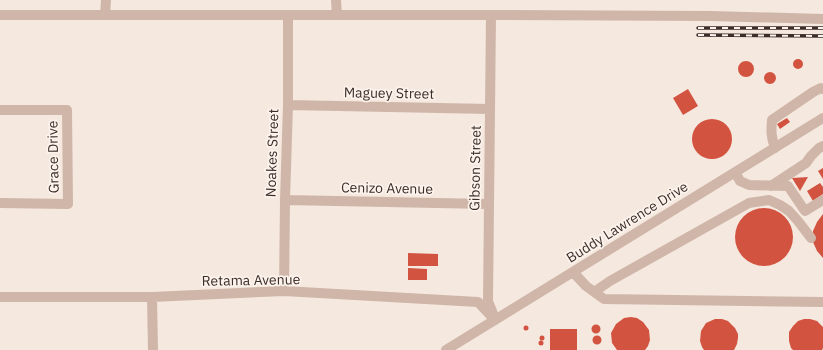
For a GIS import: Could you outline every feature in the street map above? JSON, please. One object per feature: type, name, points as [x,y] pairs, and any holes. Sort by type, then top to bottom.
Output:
[{"type":"street","points":[[105,15],[106,0]]},
{"type":"street","points":[[336,0],[336,15]]},
{"type":"street","points":[[0,15],[710,16],[823,19]]},
{"type":"street","name":"Noakes Street","points":[[284,291],[288,105],[288,15]]},
{"type":"street","name":"Gibson Street","points":[[491,15],[488,301],[496,320]]},
{"type":"street","points":[[775,148],[771,138],[772,120],[822,87]]},
{"type":"street","name":"Maguey Street","points":[[288,105],[490,109]]},
{"type":"street","name":"Grace Drive","points":[[0,110],[67,110],[68,204],[0,203]]},
{"type":"street","name":"Buddy Lawrence Drive","points":[[446,350],[823,118]]},
{"type":"street","points":[[771,186],[806,163],[811,156],[823,146]]},
{"type":"street","points":[[735,172],[740,181],[749,186],[788,186],[805,211],[823,200]]},
{"type":"street","name":"Cenizo Avenue","points":[[285,200],[488,204]]},
{"type":"street","points":[[594,292],[610,281],[749,203],[769,200],[780,205],[789,211],[811,238]]},
{"type":"street","points":[[573,272],[586,286],[604,298],[823,302]]},
{"type":"street","name":"Retama Avenue","points":[[0,297],[152,297],[284,291],[478,302],[496,320]]},
{"type":"street","points":[[152,297],[153,350]]},
{"type":"building","points":[[796,59],[800,59],[803,64],[800,69],[796,69],[793,66],[793,62]]},
{"type":"building","points":[[746,61],[752,63],[754,69],[752,75],[746,77],[740,75],[738,69],[740,63]]},
{"type":"building","points":[[768,72],[772,72],[776,78],[772,84],[768,84],[764,80],[764,76]]},
{"type":"building","points":[[688,89],[698,106],[683,115],[673,98]]},
{"type":"building","points":[[787,118],[790,122],[780,129],[777,124]]},
{"type":"building","points":[[716,119],[723,122],[729,128],[732,139],[731,147],[723,156],[716,159],[708,159],[701,156],[693,147],[692,135],[695,128],[704,120]]},
{"type":"building","points":[[823,168],[823,179],[818,171]]},
{"type":"building","points":[[808,177],[800,191],[792,178]]},
{"type":"building","points":[[820,183],[823,187],[823,194],[813,201],[807,191]]},
{"type":"building","points":[[758,208],[770,208],[785,216],[793,231],[793,243],[785,258],[770,266],[758,266],[743,258],[735,243],[735,231],[743,216]]},
{"type":"building","points":[[823,214],[823,258],[817,251],[813,242],[813,231]]},
{"type":"building","points":[[408,253],[438,254],[438,266],[408,266]]},
{"type":"building","points":[[408,268],[427,269],[427,280],[408,280]]},
{"type":"building","points":[[624,318],[637,318],[643,322],[649,330],[650,340],[648,346],[645,350],[617,350],[612,343],[611,333],[616,324]]},
{"type":"building","points":[[715,319],[728,321],[735,328],[738,338],[734,350],[704,350],[702,347],[700,341],[701,331],[706,323]]},
{"type":"building","points":[[804,319],[817,321],[823,327],[822,350],[793,350],[791,348],[789,332],[798,321]]},
{"type":"building","points":[[596,324],[601,329],[596,334],[591,329]]},
{"type":"building","points":[[524,326],[528,326],[528,330],[524,330]]},
{"type":"building","points":[[550,329],[577,329],[577,350],[550,350]]},
{"type":"building","points":[[597,335],[602,340],[597,345],[592,340]]},
{"type":"building","points":[[540,336],[544,336],[544,340],[540,340]]},
{"type":"building","points":[[539,341],[543,341],[543,345],[539,345]]},
{"type":"railway","points":[[698,28],[823,28]]},
{"type":"railway","points":[[698,35],[823,36]]}]
